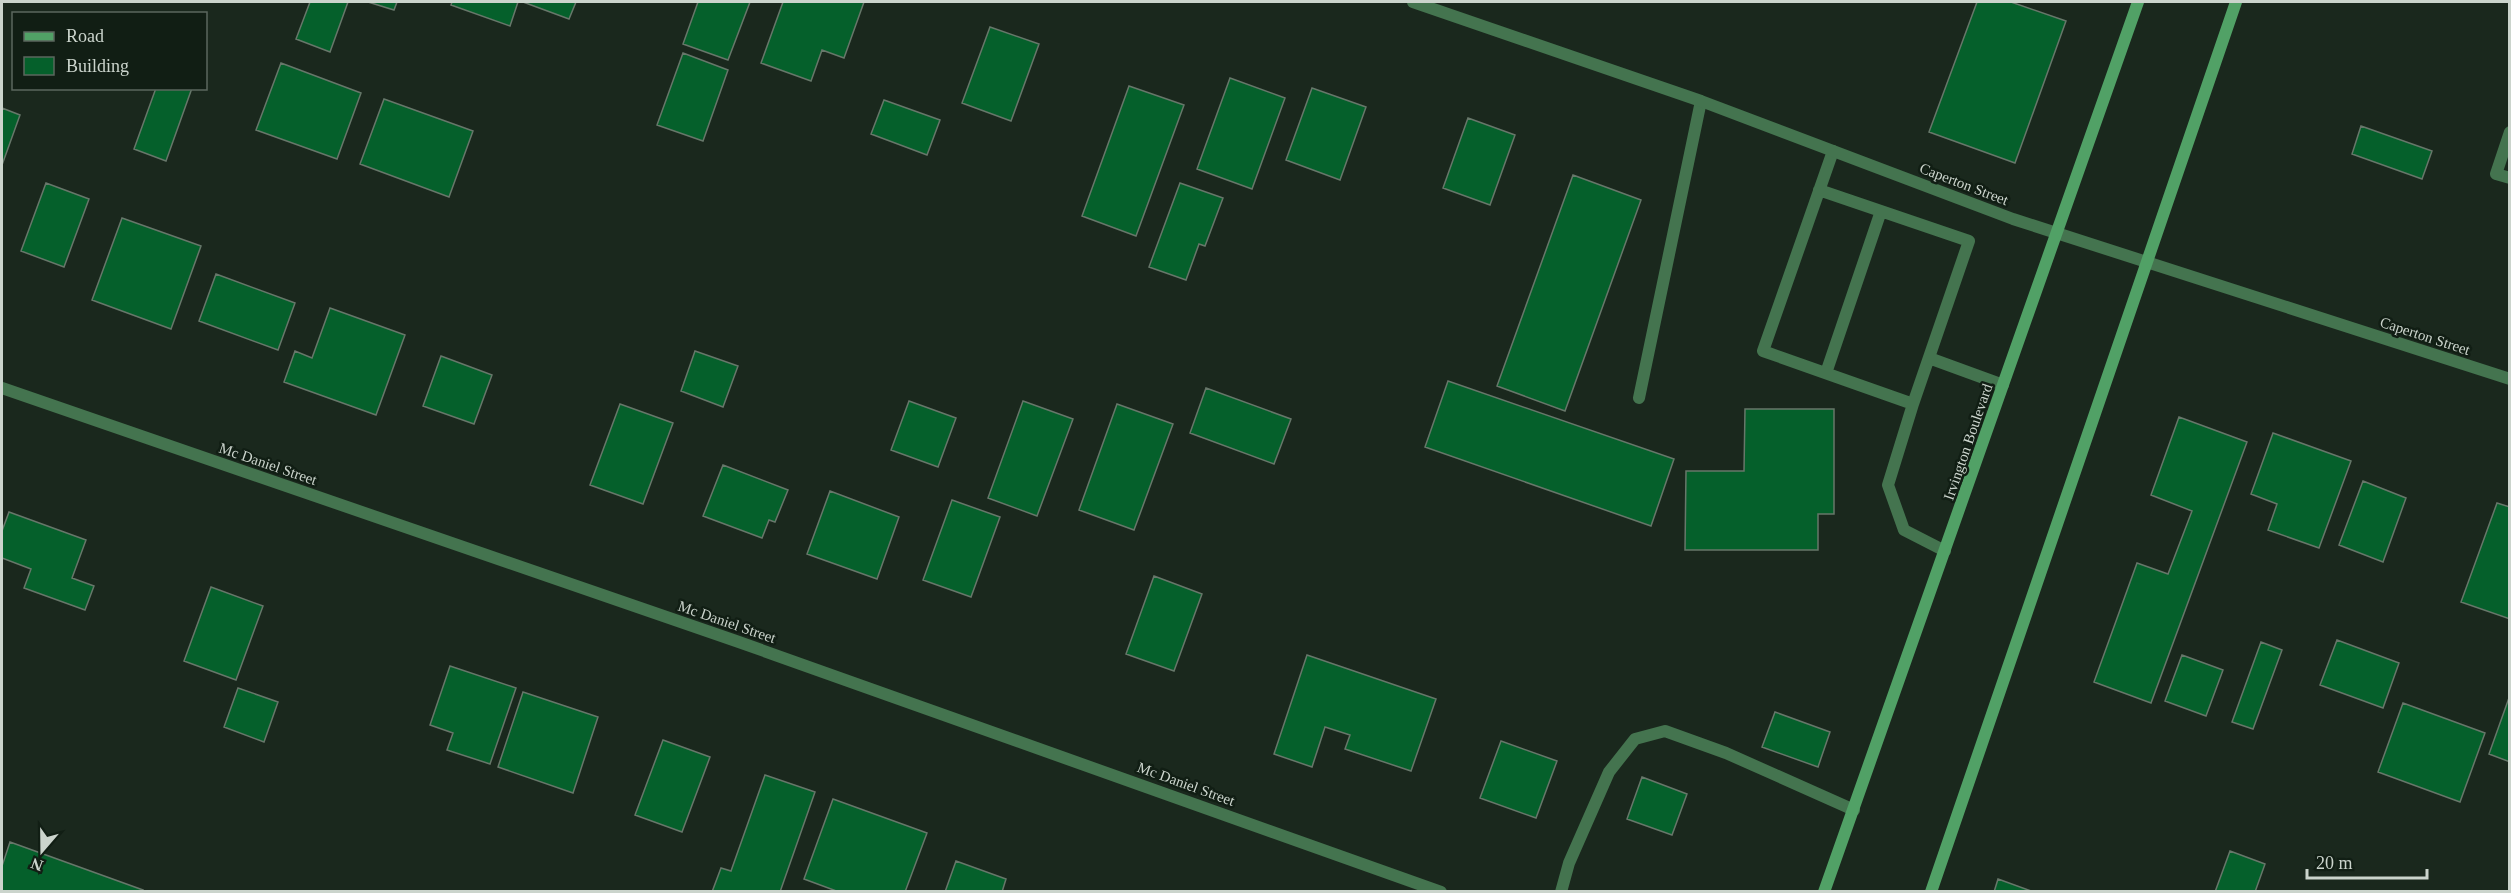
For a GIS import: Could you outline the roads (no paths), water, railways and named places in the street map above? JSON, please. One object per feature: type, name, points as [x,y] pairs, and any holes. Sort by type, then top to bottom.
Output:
[{"type":"main road","name":"Irvington Boulevard","points":[[1824,891],[2138,2]]},
{"type":"main road","points":[[1931,891],[2236,2]]},
{"type":"street","name":"Caperton Street","points":[[1413,2],[1701,101],[2013,219],[2510,379]]},
{"type":"street","points":[[1639,398],[1701,101]]},
{"type":"street","points":[[2510,132],[2496,174],[2510,178]]},
{"type":"street","points":[[1833,151],[1762,351],[1913,404]]},
{"type":"street","points":[[1819,190],[1969,241],[1888,485],[1904,530],[1945,551]]},
{"type":"street","points":[[1827,373],[1881,211]]},
{"type":"street","points":[[1929,358],[2003,386]]},
{"type":"street","name":"Mc Daniel Street","points":[[2,388],[736,640],[1441,891]]},
{"type":"street","points":[[1561,891],[1569,863],[1609,772],[1635,739],[1665,731],[1726,753],[1854,810]]}]
